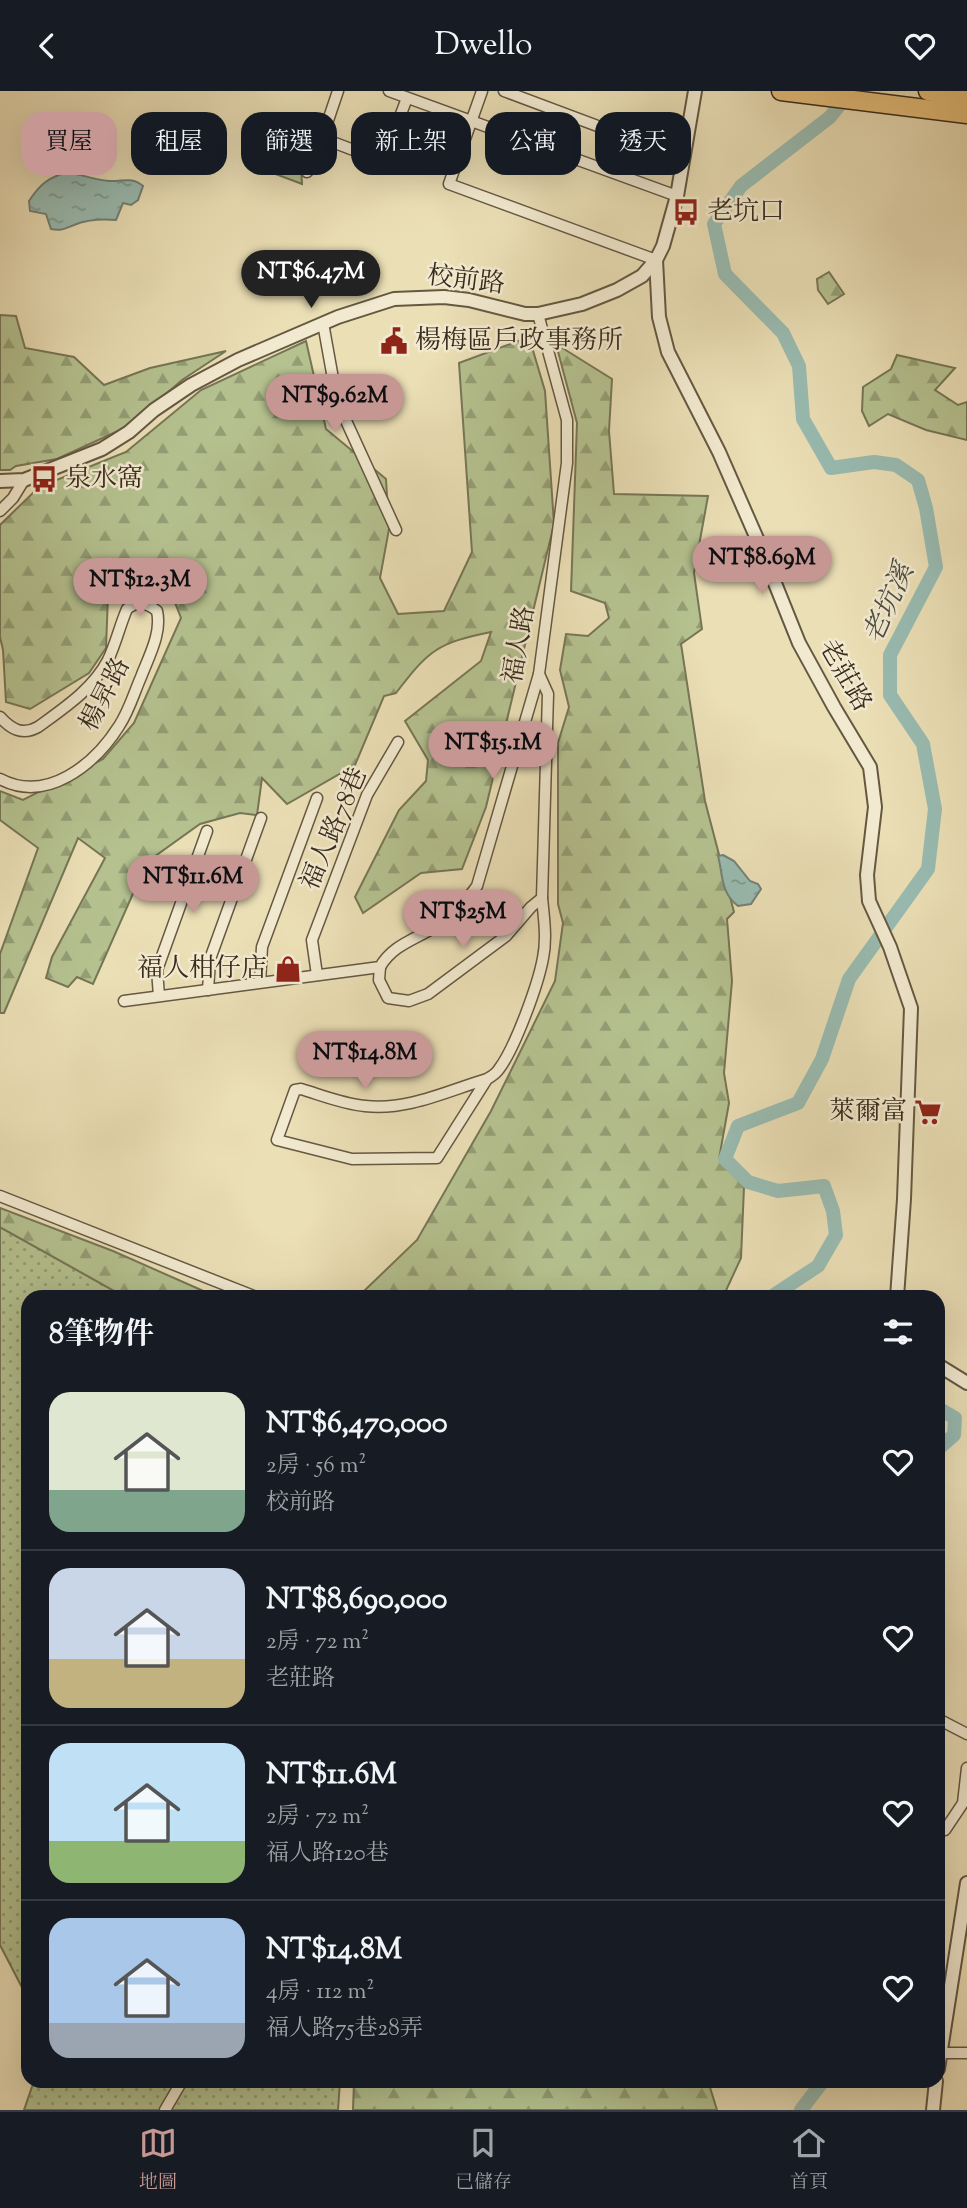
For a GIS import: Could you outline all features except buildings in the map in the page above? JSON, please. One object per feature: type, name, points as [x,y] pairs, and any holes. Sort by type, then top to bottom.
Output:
[{"type":"highway","points":[[781,91],[967,114]]},
{"type":"highway","points":[[928,91],[967,100]]},
{"type":"street","points":[[331,112],[338,91]]},
{"type":"street","points":[[388,91],[446,112]]},
{"type":"street","points":[[482,91],[471,121],[677,196]]},
{"type":"street","points":[[504,91],[595,125]]},
{"type":"street","name":"校前路","points":[[691,115],[695,91]]},
{"type":"street","points":[[337,144],[377,159],[384,159],[407,98]]},
{"type":"street","points":[[452,175],[449,182],[451,187],[656,260]]},
{"type":"street","name":"校前路","points":[[0,481],[24,480],[102,449],[130,432],[154,409],[238,360],[323,323],[394,299],[416,297],[469,300],[525,314],[538,314],[582,304],[617,290],[642,276],[656,260],[669,228],[681,175]]},
{"type":"street","name":"老莊路","points":[[656,260],[659,317],[668,352],[719,452],[799,643],[870,767],[874,784],[875,807],[867,874],[869,901],[911,1008],[904,1199],[898,1290]]},
{"type":"street","name":"福人路","points":[[380,967],[387,954],[461,908],[477,886],[539,674],[568,463],[567,420],[538,314]]},
{"type":"street","points":[[323,323],[337,401],[396,530]]},
{"type":"street","points":[[0,512],[24,480]]},
{"type":"street","name":"楊昇路","points":[[0,717],[15,731],[29,732],[38,727],[86,689],[99,674],[117,640],[127,609],[141,602],[157,611],[159,628],[146,663],[121,723],[99,754],[84,766],[50,785],[11,785],[0,779]]},
{"type":"street","points":[[487,1079],[438,1158],[352,1159],[277,1140],[295,1090],[301,1089],[364,1106],[393,1107],[487,1079],[497,1072],[518,1033],[543,958],[545,932],[542,898],[548,694],[539,674]]},
{"type":"street","name":"福人路78巷","points":[[317,975],[312,940],[367,795],[398,742]]},
{"type":"street","points":[[260,982],[262,947],[317,798]]},
{"type":"street","points":[[208,990],[210,959],[261,818]]},
{"type":"street","points":[[159,996],[157,970],[207,831]]},
{"type":"street","points":[[124,1001],[380,967],[379,980],[388,998],[410,1001],[428,994],[506,936],[542,898]]},
{"type":"street","points":[[0,1196],[238,1290]]},
{"type":"street","points":[[945,1369],[967,1383]]},
{"type":"street","points":[[945,1723],[967,1734]]},
{"type":"street","points":[[945,1830],[962,1803],[967,1768]]},
{"type":"street","points":[[945,2022],[967,1883]]},
{"type":"street","points":[[945,2053],[967,2053]]},
{"type":"street","points":[[165,2110],[178,2088]]},
{"type":"street","points":[[933,2110],[935,2088]]},
{"type":"green space","points":[[278,175],[301,175],[302,184]]},
{"type":"green space","points":[[829,272],[844,294],[828,304],[818,290],[817,279]]},
{"type":"green space","points":[[0,315],[16,316],[25,348],[74,357],[104,385],[150,368],[226,351],[182,380],[129,426],[57,459],[0,470]]},
{"type":"green space","points":[[529,337],[545,391],[554,524],[486,807],[462,869],[421,873],[363,913],[355,897],[399,810],[426,781],[428,760],[405,721],[481,661],[491,632],[446,645],[426,658],[396,693],[384,696],[355,765],[287,804],[262,778],[257,815],[240,813],[200,824],[147,862],[93,984],[77,977],[68,987],[46,978],[52,957],[105,858],[78,838],[4,1013],[0,1013],[0,954],[38,848],[0,820],[0,791],[23,800],[103,759],[134,723],[181,618],[172,595],[136,578],[108,596],[106,648],[89,673],[30,709],[6,702],[0,637],[0,525],[39,487],[126,452],[201,390],[306,341],[326,429],[386,479],[389,529],[380,578],[398,614],[444,611],[472,552],[459,363]]},
{"type":"green space","points":[[556,344],[612,379],[609,431],[614,494],[708,496],[694,573],[702,629],[681,644],[705,801],[734,912],[727,919],[732,981],[724,1073],[729,1103],[719,1159],[744,1187],[741,1258],[726,1290],[365,1290],[417,1240],[491,1111],[555,981],[563,923],[558,904],[558,743],[569,707],[560,670],[566,634],[588,636],[609,618],[605,603],[571,591],[577,423]]},
{"type":"green space","points":[[897,355],[955,368],[935,390],[958,405],[967,402],[967,440],[926,430],[888,414],[869,426],[862,411],[863,387],[891,369]]},
{"type":"green space","points":[[0,1208],[113,1251],[201,1290],[112,1290],[0,1227]]},
{"type":"green space","points":[[0,1227],[112,1290],[21,1290],[21,1986],[0,1945]]},
{"type":"green space","points":[[32,2088],[340,2088],[338,2110],[24,2110]]},
{"type":"green space","points":[[354,2088],[710,2088],[717,2110],[353,2110]]},
{"type":"water","points":[[82,175],[104,180],[131,180],[143,186],[138,200],[131,205],[123,203],[116,220],[89,221],[58,230],[51,229],[46,214],[30,211],[29,201],[37,190],[55,176]]},
{"type":"water","points":[[723,855],[734,861],[750,881],[758,884],[761,889],[751,904],[738,906],[728,895],[718,856]]},
{"type":"waterway","name":"老坑溪","points":[[782,1290],[818,1266],[836,1235],[833,1211],[824,1186],[778,1191],[748,1182],[725,1159],[738,1126],[798,1103],[822,1059],[849,979],[928,869],[935,809],[923,744],[890,695],[890,655],[936,567],[926,508],[918,480],[896,465],[874,462],[831,468],[803,419],[799,366],[783,333],[725,274],[714,224],[741,186],[830,117],[838,107]]},
{"type":"waterway","name":"老坑溪","points":[[945,1412],[955,1418],[954,1435],[945,1443]]},
{"type":"waterway","name":"老坑溪","points":[[801,2110],[818,2088]]},
{"type":"place","name":"老坑口","points":[[686,212]]},
{"type":"place","name":"楊梅區戶政事務所","points":[[394,341]]},
{"type":"place","name":"泉水窩","points":[[44,479]]},
{"type":"place","name":"福人柑仔店","points":[[288,969]]},
{"type":"place","name":"萊爾富","points":[[928,1112]]}]
